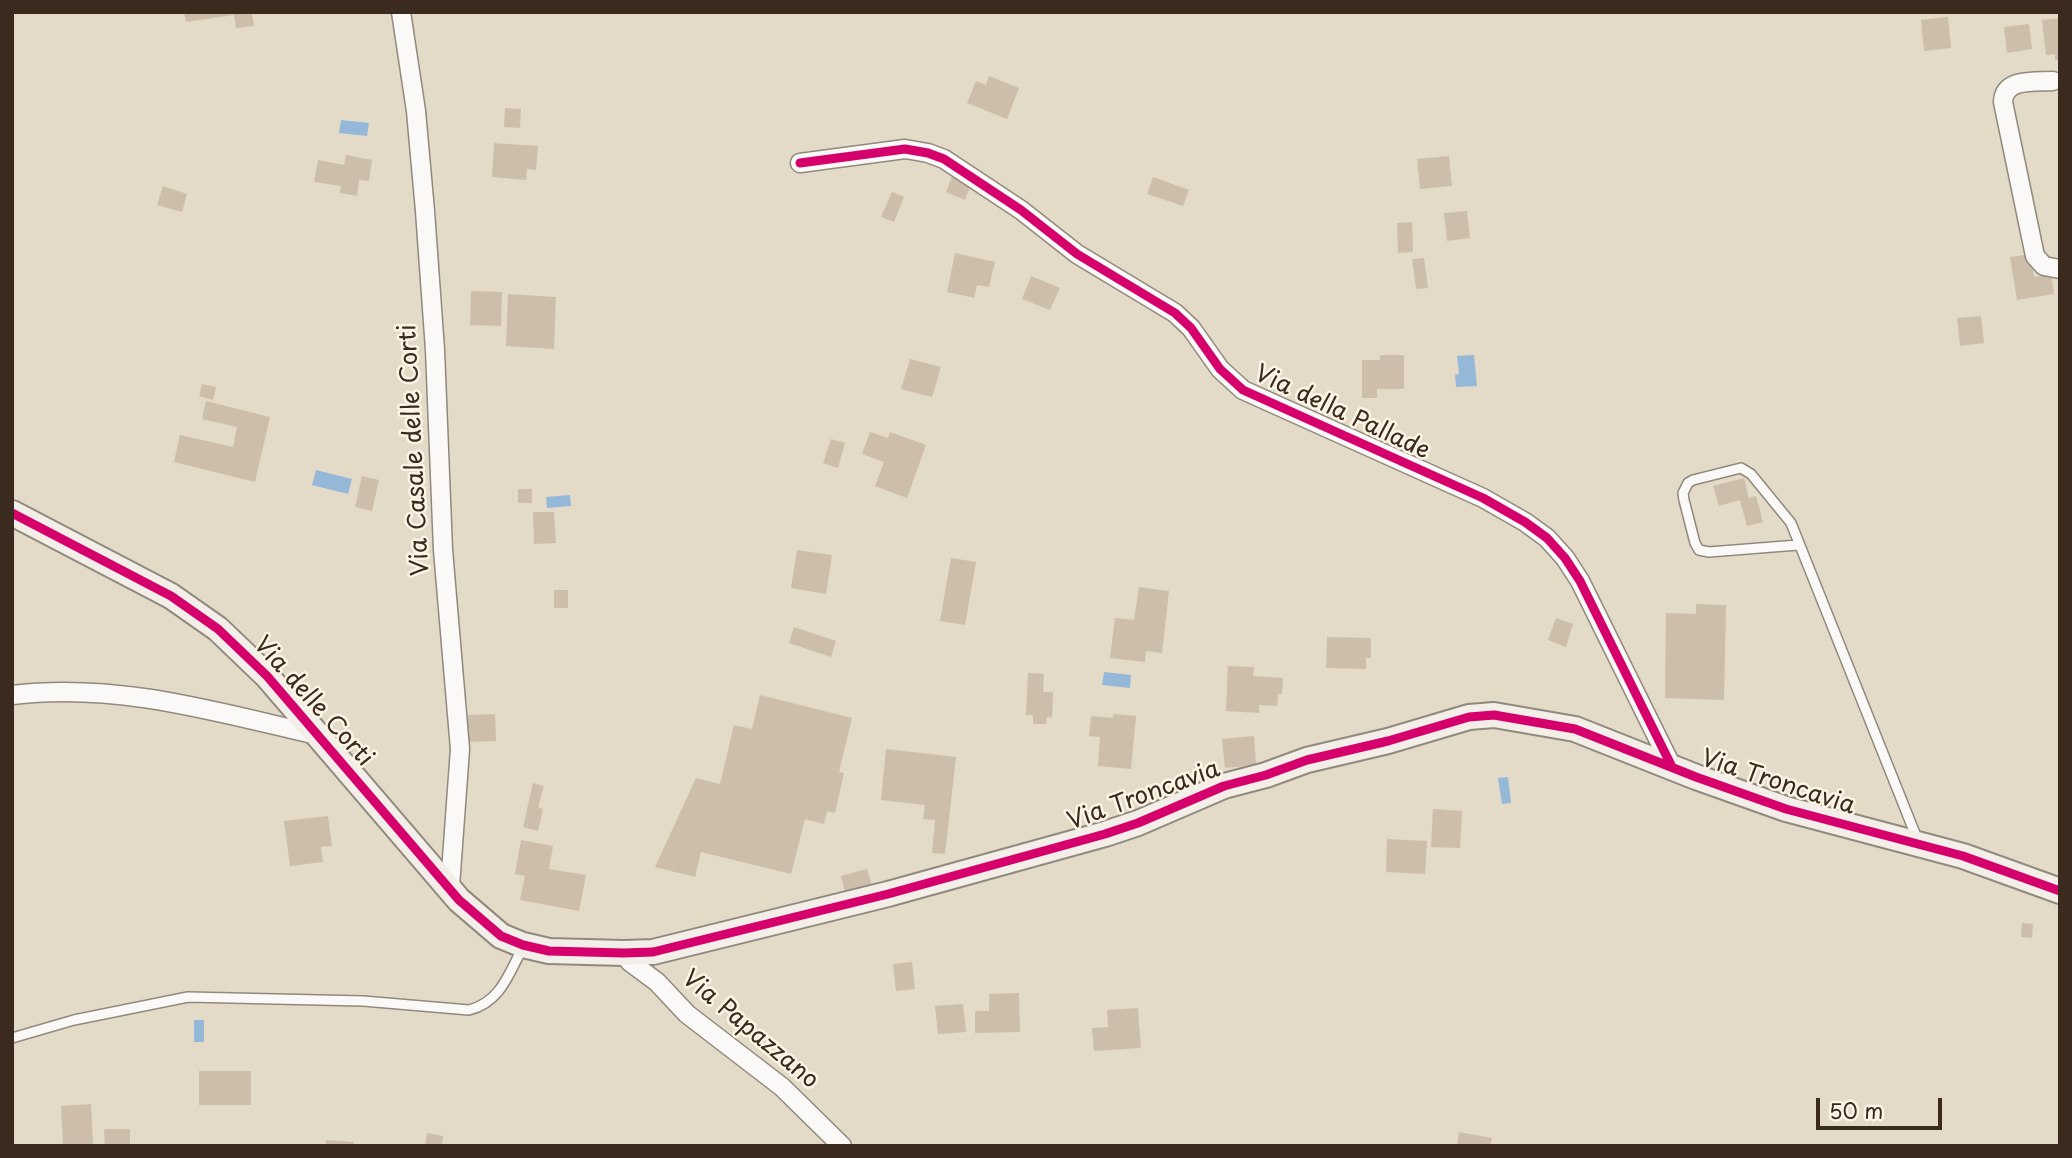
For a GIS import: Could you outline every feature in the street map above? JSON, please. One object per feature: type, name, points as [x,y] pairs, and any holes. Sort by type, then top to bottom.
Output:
[{"type":"street","name":"Via Casale delle Corti","points":[[401,12],[416,111],[427,232],[443,550],[460,749],[450,886]]},
{"type":"street","points":[[2053,81],[2010,86],[2004,92],[2003,102],[2035,256],[2043,266],[2060,269]]},
{"type":"street","name":"Via della Pallade","points":[[800,163],[905,149],[944,159],[1021,210],[1077,254],[1175,313],[1191,328],[1223,373],[1243,390],[1483,498],[1531,526],[1556,548],[1577,576],[1672,767]]},
{"type":"street","name":"Via delle Corti","points":[[12,513],[162,592],[203,617],[249,657],[450,886]]},
{"type":"street","points":[[12,695],[64,692],[128,695],[178,703],[317,735]]},
{"type":"street","name":"Via Troncavia","points":[[450,886],[459,900],[501,936],[523,945],[549,951],[624,954],[653,952],[831,909],[1105,834],[1138,823],[1224,786],[1307,760],[1388,741],[1469,717],[1494,715],[1518,717],[1575,729],[1786,809],[1993,866],[2060,891]]},
{"type":"street","name":"Via Papazzano","points":[[624,954],[657,982],[687,1014],[782,1087],[842,1146]]},
{"type":"lane","points":[[1798,545],[1699,550],[1684,500],[1685,488],[1693,480],[1745,470],[1785,514],[1814,578],[1919,844]]},
{"type":"lane","points":[[12,1038],[74,1020],[188,998],[363,1001],[469,1010],[485,1004],[500,992],[523,945]]},
{"type":"water","points":[[341,120],[369,123],[367,136],[339,133]]},
{"type":"water","points":[[1474,355],[1477,386],[1456,387],[1455,375],[1459,374],[1457,356]]},
{"type":"water","points":[[316,470],[352,479],[348,494],[312,485]]},
{"type":"water","points":[[570,495],[571,506],[547,508],[546,497]]},
{"type":"water","points":[[1104,672],[1131,675],[1130,688],[1102,685]]},
{"type":"water","points":[[1508,777],[1511,803],[1502,804],[1498,778]]},
{"type":"water","points":[[194,1020],[204,1020],[204,1042],[194,1042]]},
{"type":"building","points":[[184,12],[252,12],[254,26],[236,28],[234,15],[186,22]]},
{"type":"building","points":[[1948,17],[1951,48],[1924,51],[1921,20]]},
{"type":"building","points":[[2060,18],[2060,60],[2055,60],[2055,54],[2046,55],[2042,20]]},
{"type":"building","points":[[2029,24],[2032,49],[2007,53],[2004,27]]},
{"type":"building","points":[[989,76],[1019,88],[1007,119],[967,103],[976,81],[986,85]]},
{"type":"building","points":[[505,108],[521,109],[520,128],[504,127]]},
{"type":"building","points":[[494,143],[538,146],[536,170],[527,169],[526,180],[492,177]]},
{"type":"building","points":[[346,155],[372,160],[369,181],[359,180],[357,196],[340,193],[341,186],[314,182],[318,160],[344,165]]},
{"type":"building","points":[[1449,156],[1452,186],[1420,189],[1417,159]]},
{"type":"building","points":[[953,174],[972,182],[965,200],[946,192]]},
{"type":"building","points":[[1153,177],[1189,190],[1183,206],[1147,194]]},
{"type":"building","points":[[163,186],[187,194],[182,212],[157,205]]},
{"type":"building","points":[[892,192],[904,197],[894,222],[881,217]]},
{"type":"building","points":[[1467,211],[1470,238],[1447,241],[1444,213]]},
{"type":"building","points":[[1412,222],[1413,252],[1398,253],[1397,223]]},
{"type":"building","points":[[955,253],[995,262],[989,287],[977,285],[974,298],[947,292]]},
{"type":"building","points":[[2031,254],[2034,277],[2051,274],[2054,294],[2017,300],[2010,257]]},
{"type":"building","points":[[1424,258],[1428,288],[1416,289],[1412,259]]},
{"type":"building","points":[[1031,276],[1060,288],[1050,310],[1022,299]]},
{"type":"building","points":[[471,291],[502,292],[501,326],[470,325]]},
{"type":"building","points":[[508,294],[556,297],[554,349],[506,346]]},
{"type":"building","points":[[1981,316],[1984,343],[1960,346],[1957,318]]},
{"type":"building","points":[[1380,355],[1404,355],[1404,389],[1377,389],[1377,398],[1362,398],[1362,360],[1380,360]]},
{"type":"building","points":[[910,359],[941,367],[932,397],[901,389]]},
{"type":"building","points":[[202,384],[216,387],[213,400],[199,396]]},
{"type":"building","points":[[206,401],[270,417],[255,482],[174,462],[180,435],[233,447],[237,427],[202,419]]},
{"type":"building","points":[[870,432],[888,438],[890,432],[926,445],[907,498],[875,486],[884,462],[862,454]]},
{"type":"building","points":[[831,439],[845,443],[838,468],[823,463]]},
{"type":"building","points":[[362,476],[379,480],[372,511],[355,507]]},
{"type":"building","points":[[1744,478],[1749,498],[1756,496],[1763,522],[1747,526],[1740,500],[1719,506],[1713,486]]},
{"type":"building","points":[[518,489],[532,489],[532,503],[518,503]]},
{"type":"building","points":[[533,512],[554,512],[556,543],[534,544]]},
{"type":"building","points":[[797,550],[832,555],[826,594],[791,588]]},
{"type":"building","points":[[951,558],[976,562],[965,625],[940,621]]},
{"type":"building","points":[[1139,587],[1169,591],[1162,653],[1146,651],[1145,662],[1110,658],[1115,618],[1134,620]]},
{"type":"building","points":[[554,590],[568,590],[568,608],[554,608]]},
{"type":"building","points":[[1696,604],[1726,605],[1724,700],[1665,698],[1666,613],[1696,614]]},
{"type":"building","points":[[1556,618],[1573,624],[1566,647],[1548,640]]},
{"type":"building","points":[[794,627],[836,641],[831,657],[789,643]]},
{"type":"building","points":[[1327,637],[1371,638],[1371,658],[1366,658],[1366,669],[1326,668]]},
{"type":"building","points":[[1228,666],[1254,667],[1253,676],[1283,678],[1282,694],[1278,694],[1277,706],[1259,705],[1259,713],[1226,711]]},
{"type":"building","points":[[1028,673],[1044,674],[1043,692],[1053,692],[1052,718],[1047,717],[1046,724],[1033,724],[1033,715],[1026,715]]},
{"type":"building","points":[[760,695],[852,718],[839,772],[844,773],[835,813],[827,811],[824,824],[805,819],[791,874],[701,852],[695,877],[655,867],[696,778],[720,784],[734,725],[752,729]]},
{"type":"building","points":[[495,714],[496,741],[468,742],[468,715]]},
{"type":"building","points":[[1113,714],[1136,716],[1131,769],[1098,766],[1100,737],[1089,736],[1091,716],[1113,718]]},
{"type":"building","points":[[1254,736],[1256,765],[1225,768],[1222,739]]},
{"type":"building","points":[[886,749],[956,757],[945,854],[932,853],[935,820],[923,819],[925,805],[881,800]]},
{"type":"building","points":[[533,783],[544,786],[538,807],[543,809],[538,831],[523,827]]},
{"type":"building","points":[[1433,809],[1462,811],[1460,848],[1431,847]]},
{"type":"building","points":[[328,816],[332,846],[321,847],[323,862],[290,866],[284,821]]},
{"type":"building","points":[[1387,839],[1427,841],[1425,874],[1386,872]]},
{"type":"building","points":[[521,840],[553,846],[549,869],[586,875],[579,911],[520,900],[525,876],[515,874]]},
{"type":"building","points":[[867,869],[873,890],[846,897],[841,876]]},
{"type":"building","points":[[2022,923],[2033,924],[2032,938],[2021,937]]},
{"type":"building","points":[[912,962],[915,989],[896,991],[893,964]]},
{"type":"building","points":[[1019,993],[1020,1032],[975,1033],[975,1011],[989,1011],[989,994]]},
{"type":"building","points":[[963,1004],[966,1032],[938,1034],[935,1006]]},
{"type":"building","points":[[1138,1008],[1141,1048],[1094,1051],[1092,1028],[1108,1027],[1107,1010]]},
{"type":"building","points":[[199,1071],[251,1071],[251,1105],[199,1105]]},
{"type":"building","points":[[91,1104],[93,1144],[63,1146],[61,1106]]},
{"type":"building","points":[[104,1129],[130,1129],[130,1146],[105,1146]]},
{"type":"building","points":[[1459,1132],[1492,1138],[1490,1146],[1457,1146]]},
{"type":"building","points":[[427,1133],[443,1136],[442,1146],[425,1146]]},
{"type":"building","points":[[326,1140],[354,1142],[354,1146],[326,1146]]},
{"type":"cycle path","points":[[800,163],[905,149],[944,159],[1021,210],[1077,254],[1175,313],[1191,328],[1220,369],[1243,390],[1483,498],[1525,522],[1547,538],[1565,558],[1580,581],[1672,767]]},
{"type":"cycle path","points":[[12,513],[171,596],[218,629],[267,676],[459,900],[501,936],[549,951],[653,952],[888,894],[1105,834],[1138,823],[1224,786],[1307,760],[1388,741],[1469,717],[1494,715],[1575,729],[1786,809],[1963,856],[2060,891]]}]
